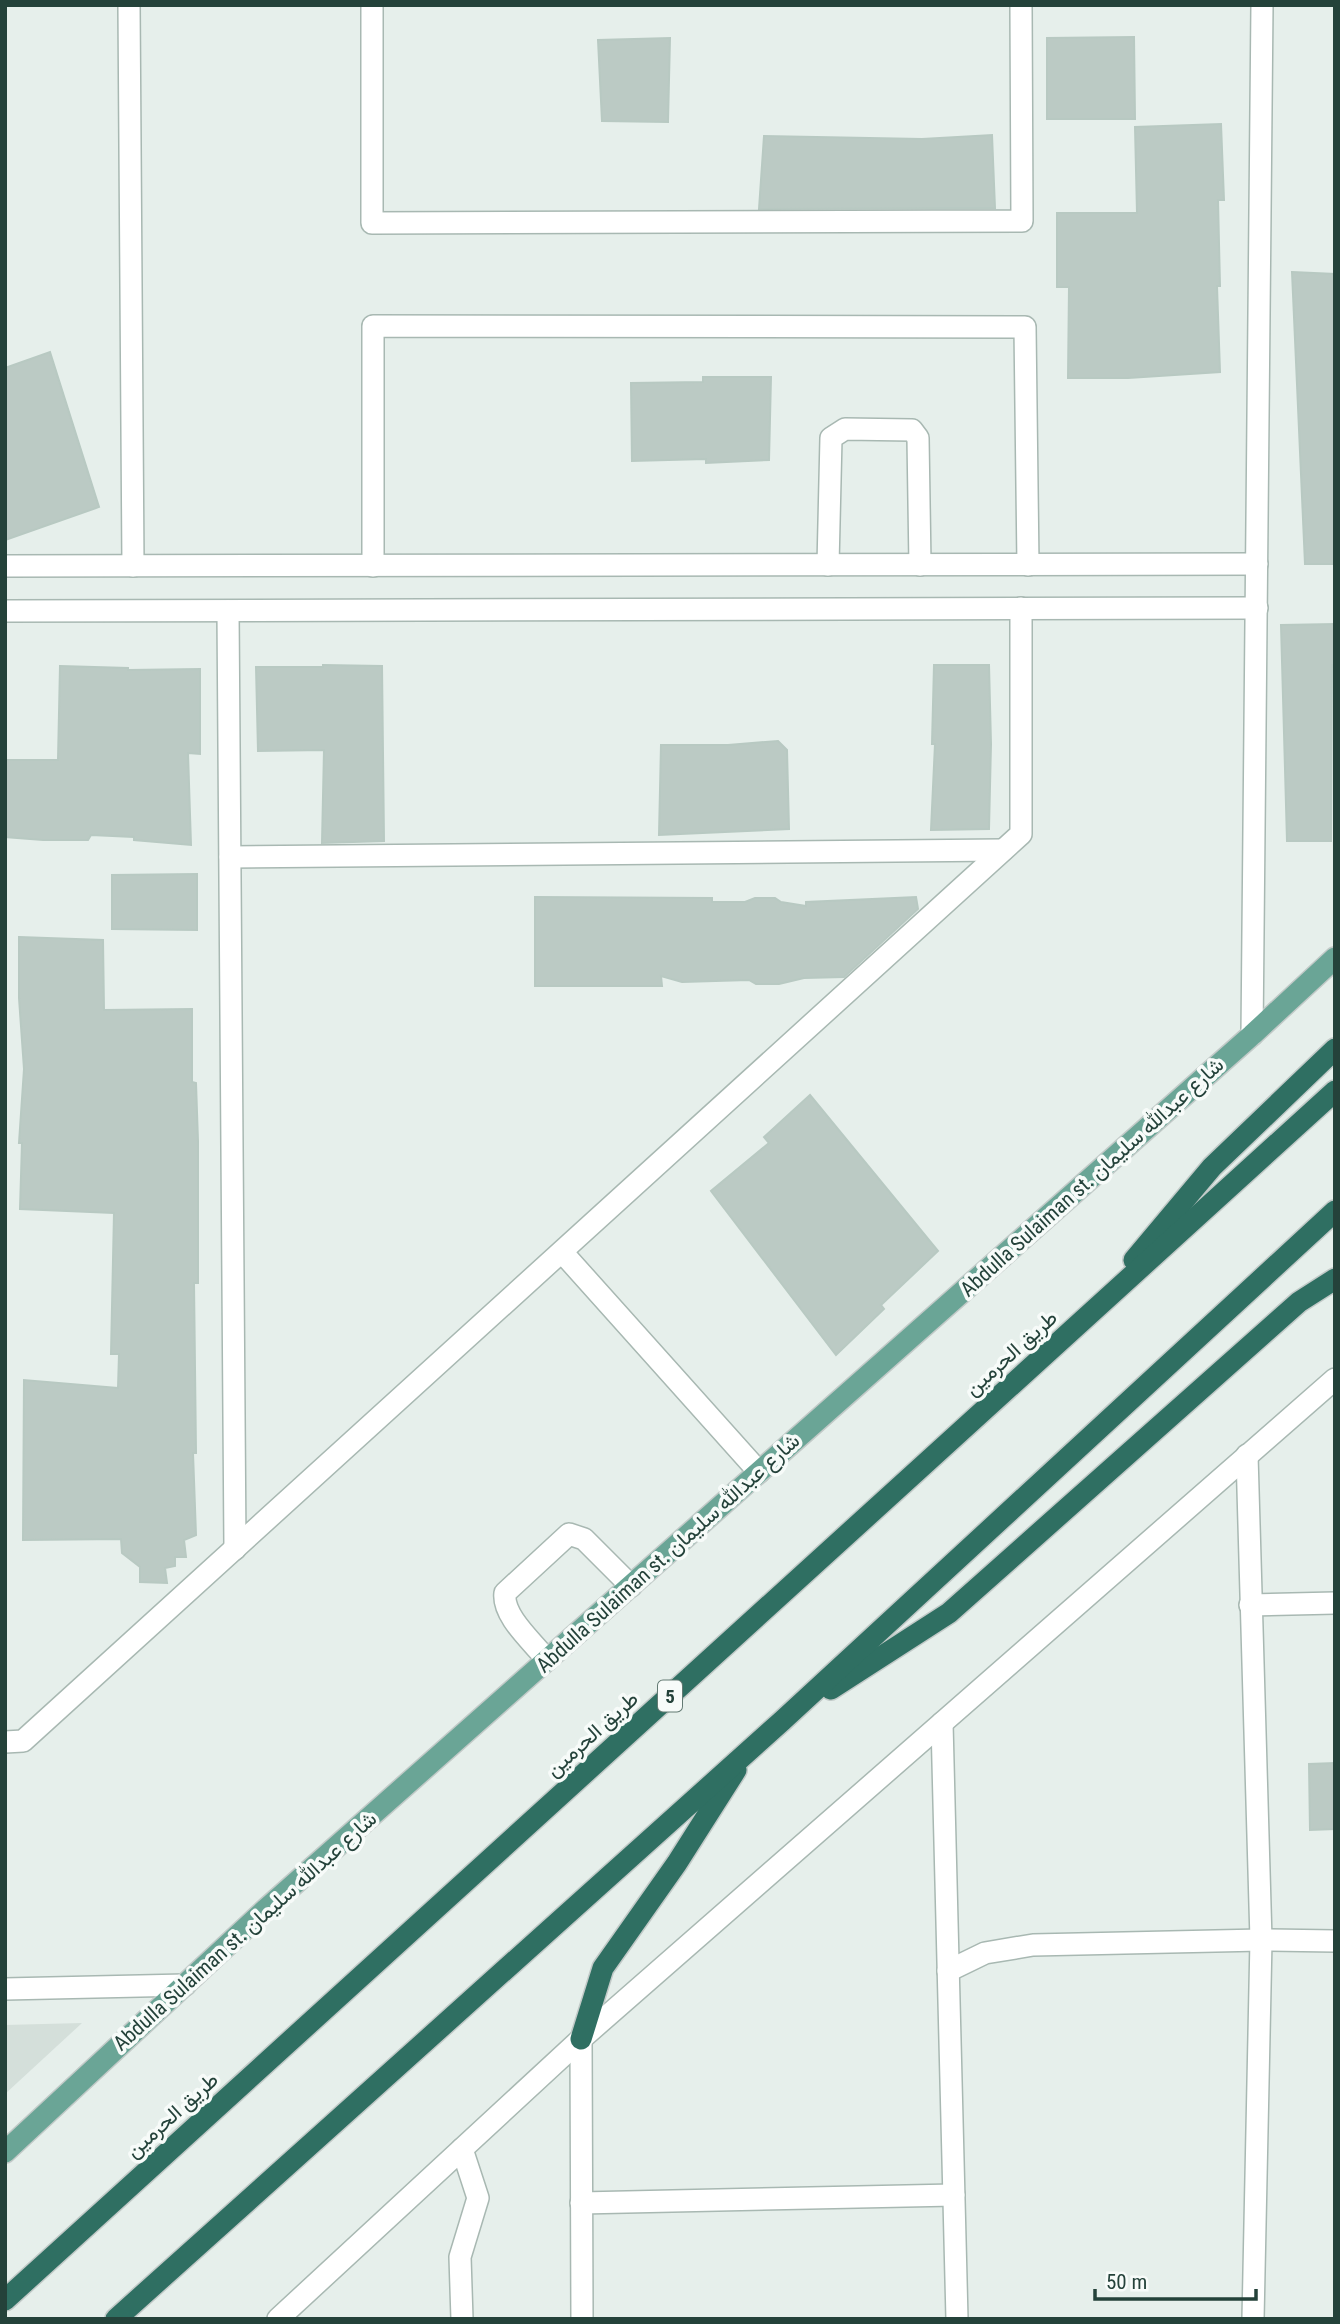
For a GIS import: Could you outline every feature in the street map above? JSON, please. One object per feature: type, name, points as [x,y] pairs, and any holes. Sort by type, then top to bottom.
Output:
[{"type":"highway","points":[[1080,1324],[1212,1167],[1335,1049]]},
{"type":"highway","name":"طريق الحرمين","points":[[5,2300],[1335,1091]]},
{"type":"highway","points":[[116,2319],[782,1721],[1335,1211]]},
{"type":"highway","points":[[782,1721],[949,1614],[1299,1302],[1335,1279]]},
{"type":"highway","points":[[581,2039],[603,1968],[677,1863],[750,1748]]},
{"type":"highway","points":[[5,2284],[43,2266]]},
{"type":"main road","name":"Abdulla Sulaiman st. شارع عبدالله سليمان","points":[[5,2152],[266,1909],[1252,1035],[1335,958]]},
{"type":"street","points":[[129,5],[133,566]]},
{"type":"street","points":[[372,5],[372,223],[1022,221],[1021,5]]},
{"type":"street","points":[[1252,1035],[1262,5]]},
{"type":"street","points":[[373,566],[373,326],[1025,327],[1028,565]]},
{"type":"street","points":[[828,565],[831,438],[845,429],[915,432],[918,438],[920,565]]},
{"type":"street","points":[[5,566],[1257,564]]},
{"type":"street","points":[[5,1742],[23,1741],[1021,834],[1021,608]]},
{"type":"street","points":[[5,611],[1257,608]]},
{"type":"street","points":[[228,611],[235,1549]]},
{"type":"street","points":[[230,858],[1003,850]]},
{"type":"street","points":[[562,1252],[759,1472]]},
{"type":"street","points":[[278,2319],[581,2039],[1335,1379]]},
{"type":"street","points":[[1247,1455],[1261,1940],[1253,2319]]},
{"type":"street","points":[[547,1660],[508,1612],[504,1602],[505,1593],[569,1534],[584,1539],[631,1586]]},
{"type":"street","points":[[1250,1605],[1335,1603]]},
{"type":"street","points":[[942,1723],[957,2319]]},
{"type":"street","points":[[948,1971],[985,1953],[1033,1945],[1335,1941]]},
{"type":"street","points":[[5,1989],[185,1985]]},
{"type":"street","points":[[581,2039],[582,2319]]},
{"type":"street","points":[[462,2149],[478,2197],[460,2257],[462,2319]]},
{"type":"street","points":[[581,2203],[954,2196]]},
{"type":"shaded area","points":[[82,2023],[5,2094],[5,2025]]},
{"type":"building","points":[[1134,37],[1135,119],[1047,119],[1047,38]]},
{"type":"building","points":[[670,38],[668,122],[602,121],[598,40]]},
{"type":"building","points":[[1221,124],[1224,200],[1218,200],[1220,286],[1217,286],[1220,372],[1128,378],[1068,378],[1069,287],[1057,287],[1057,213],[1137,213],[1135,127]]},
{"type":"building","points":[[992,135],[995,208],[759,209],[764,136],[922,139]]},
{"type":"building","points":[[1292,272],[1335,274],[1335,564],[1305,564]]},
{"type":"building","points":[[50,352],[99,507],[5,540],[5,368]]},
{"type":"building","points":[[703,377],[771,377],[769,460],[706,463],[706,459],[632,461],[631,383],[703,382]]},
{"type":"building","points":[[1335,624],[1335,665],[1332,665],[1331,841],[1287,841],[1281,625]]},
{"type":"building","points":[[934,665],[989,665],[989,829],[931,830],[935,744],[932,744]]},
{"type":"building","points":[[60,666],[128,670],[200,669],[200,754],[188,753],[191,845],[134,840],[134,837],[91,835],[88,840],[5,837],[5,760],[58,760]]},
{"type":"building","points":[[382,666],[384,841],[322,843],[324,750],[258,751],[256,667]]},
{"type":"building","points":[[778,741],[787,750],[789,829],[659,835],[661,745],[728,745]]},
{"type":"building","points":[[197,874],[197,930],[112,929],[112,875]]},
{"type":"building","points":[[535,897],[712,898],[712,902],[775,898],[781,902],[806,906],[806,902],[916,897],[918,909],[844,977],[804,978],[779,984],[756,984],[749,980],[682,982],[661,976],[662,986],[535,986]]},
{"type":"building","points":[[19,937],[103,940],[104,1010],[192,1009],[192,1082],[196,1083],[198,1141],[198,1283],[194,1283],[196,1453],[193,1453],[196,1535],[184,1540],[186,1557],[175,1557],[175,1566],[165,1568],[167,1583],[140,1582],[140,1567],[122,1553],[121,1539],[23,1540],[24,1380],[118,1388],[119,1354],[111,1354],[114,1213],[20,1209],[22,1143],[19,1143],[24,1069],[19,998]]},
{"type":"building","points":[[810,1095],[938,1251],[881,1305],[884,1309],[836,1355],[711,1191],[769,1143],[764,1137]]},
{"type":"building","points":[[1335,1763],[1335,1829],[1310,1830],[1309,1764]]}]
